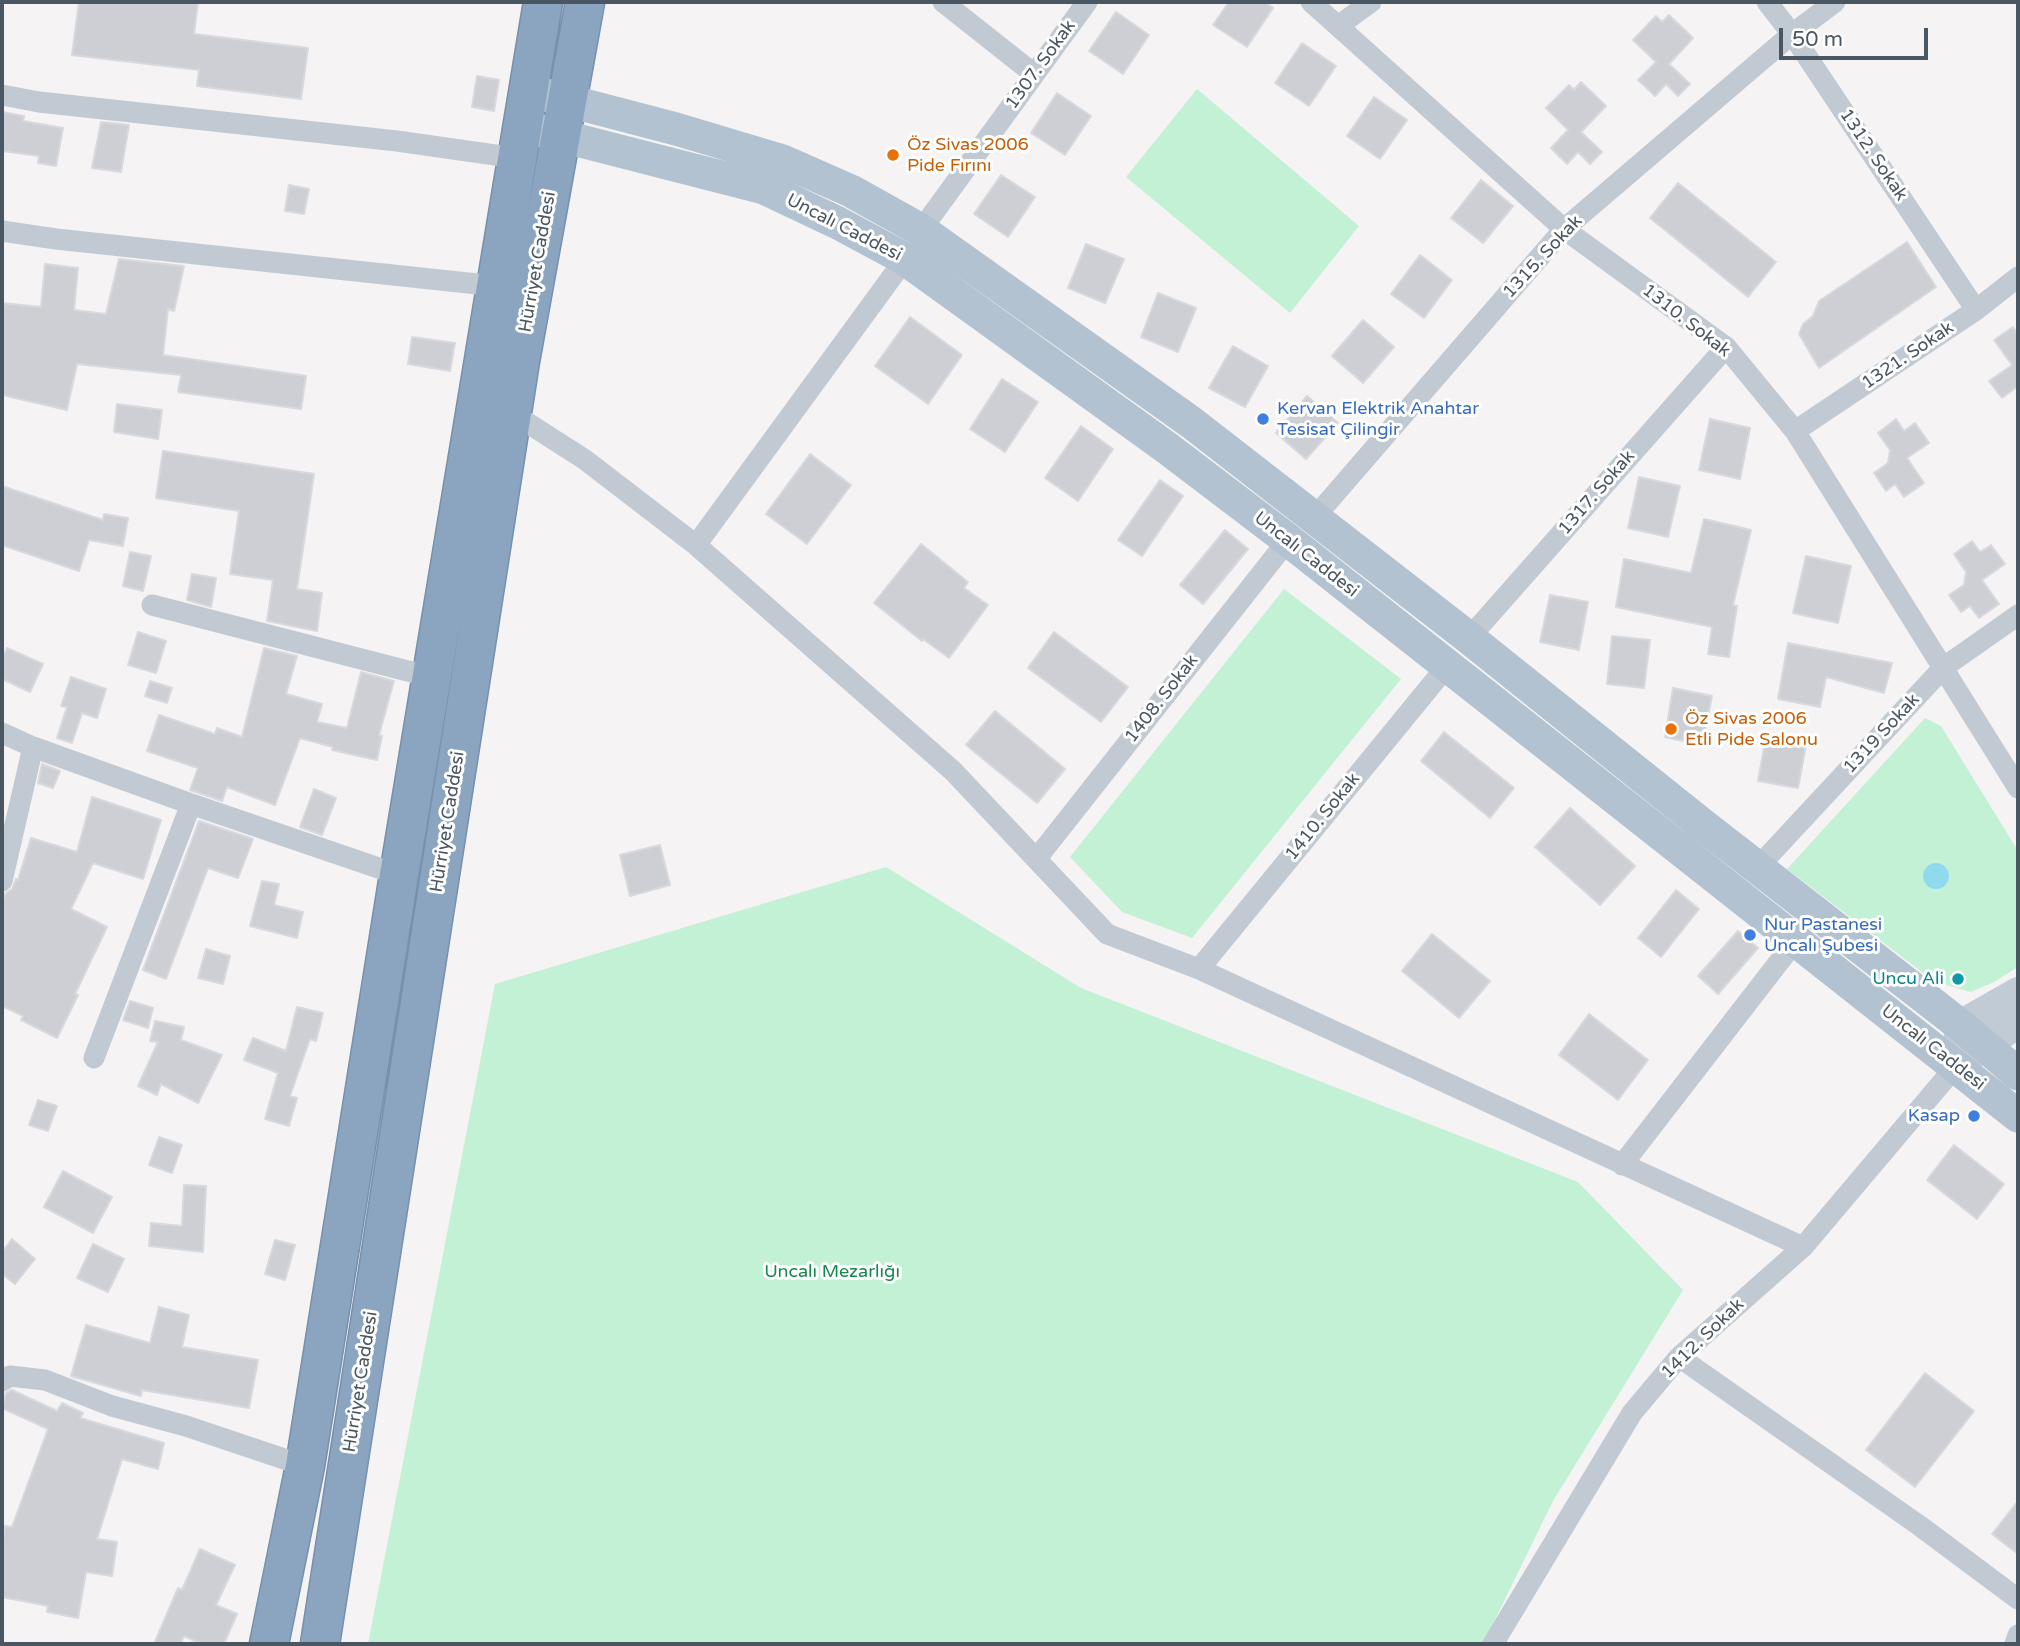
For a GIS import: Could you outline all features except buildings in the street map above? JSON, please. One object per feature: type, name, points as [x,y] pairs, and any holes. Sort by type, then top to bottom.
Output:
[{"type":"highway","points":[[269,1644],[305,1466],[431,677],[543,2]]},
{"type":"highway","name":"Hürriyet Caddesi","points":[[320,1644],[512,413],[585,2]]},
{"type":"main road","name":"Uncalı Caddesi","points":[[522,125],[563,117],[676,129],[783,161],[851,191],[921,230],[1192,423],[1469,638],[2018,1074]]},
{"type":"main road","name":"Uncalı Caddesi","points":[[563,117],[764,188],[905,259],[1167,448],[1287,540],[2018,1116]]},
{"type":"street","points":[[943,2],[1034,74]]},
{"type":"street","name":"1307. Sokak","points":[[921,230],[1087,2]]},
{"type":"street","name":"1310. Sokak","points":[[1311,2],[1564,229],[1726,347],[1796,431],[2018,788]]},
{"type":"street","points":[[1338,26],[1371,2]]},
{"type":"street","name":"1312. Sokak","points":[[1768,2],[1976,310]]},
{"type":"street","name":"1315. Sokak","points":[[1314,518],[1564,229],[1792,34],[1835,2]]},
{"type":"street","points":[[2,95],[39,102],[397,141],[522,125]]},
{"type":"street","points":[[2,231],[496,286]]},
{"type":"street","points":[[696,545],[905,259]]},
{"type":"street","name":"1321. Sokak","points":[[1796,431],[1976,310],[2018,277]]},
{"type":"street","name":"1317. Sokak","points":[[1469,638],[1726,347]]},
{"type":"street","points":[[512,413],[584,460],[696,545],[953,771],[1108,934],[1199,969],[1803,1247]]},
{"type":"street","name":"1408. Sokak","points":[[1037,858],[1287,540]]},
{"type":"street","points":[[152,605],[431,677]]},
{"type":"street","name":"1319 Sokak","points":[[1758,867],[1944,667],[2018,615]]},
{"type":"street","name":"1410. Sokak","points":[[1199,969],[1447,666]]},
{"type":"street","points":[[2,733],[33,747],[191,804],[399,875]]},
{"type":"street","points":[[2,881],[33,747]]},
{"type":"street","points":[[94,1058],[191,804]]},
{"type":"street","points":[[1622,1164],[1796,940]]},
{"type":"street","points":[[1956,1066],[1971,1036],[2018,992]]},
{"type":"street","points":[[1971,1036],[2018,1023]]},
{"type":"street","name":"1412. Sokak","points":[[1493,1644],[1632,1413],[1679,1357],[1803,1247],[1956,1066]]},
{"type":"street","points":[[1679,1357],[1920,1526],[2018,1599]]},
{"type":"street","points":[[2,1381],[10,1376],[45,1380],[112,1406],[186,1426],[305,1466]]},
{"type":"street","points":[[2015,1644],[2018,1635]]},
{"type":"green space","points":[[1197,89],[1359,226],[1290,313],[1126,177]]},
{"type":"green space","points":[[1284,589],[1401,679],[1192,938],[1122,912],[1070,857]]},
{"type":"green space","points":[[1925,718],[1941,726],[2018,851],[2018,967],[1971,992],[1935,982],[1787,869]]},
{"type":"green space","name":"Uncalı Mezarlığı","points":[[886,867],[1081,988],[1578,1182],[1683,1290],[1553,1501],[1483,1644],[368,1644],[495,984]]},
{"type":"water","points":[[1936,863],[1945,867],[1949,876],[1945,885],[1936,889],[1927,885],[1923,876],[1927,867]]},
{"type":"place","name":"Öz Sivas 2006 Pide Fırını","points":[[893,155]]},
{"type":"place","name":"Kervan Elektrik Anahtar Tesisat Çilingir","points":[[1263,419]]},
{"type":"place","name":"Öz Sivas 2006 Etli Pide Salonu","points":[[1671,729]]},
{"type":"place","name":"Nur Pastanesi Uncalı Şubesi","points":[[1750,935]]},
{"type":"place","name":"Uncu Ali","points":[[1958,979]]},
{"type":"place","name":"Kasap","points":[[1974,1116]]}]
